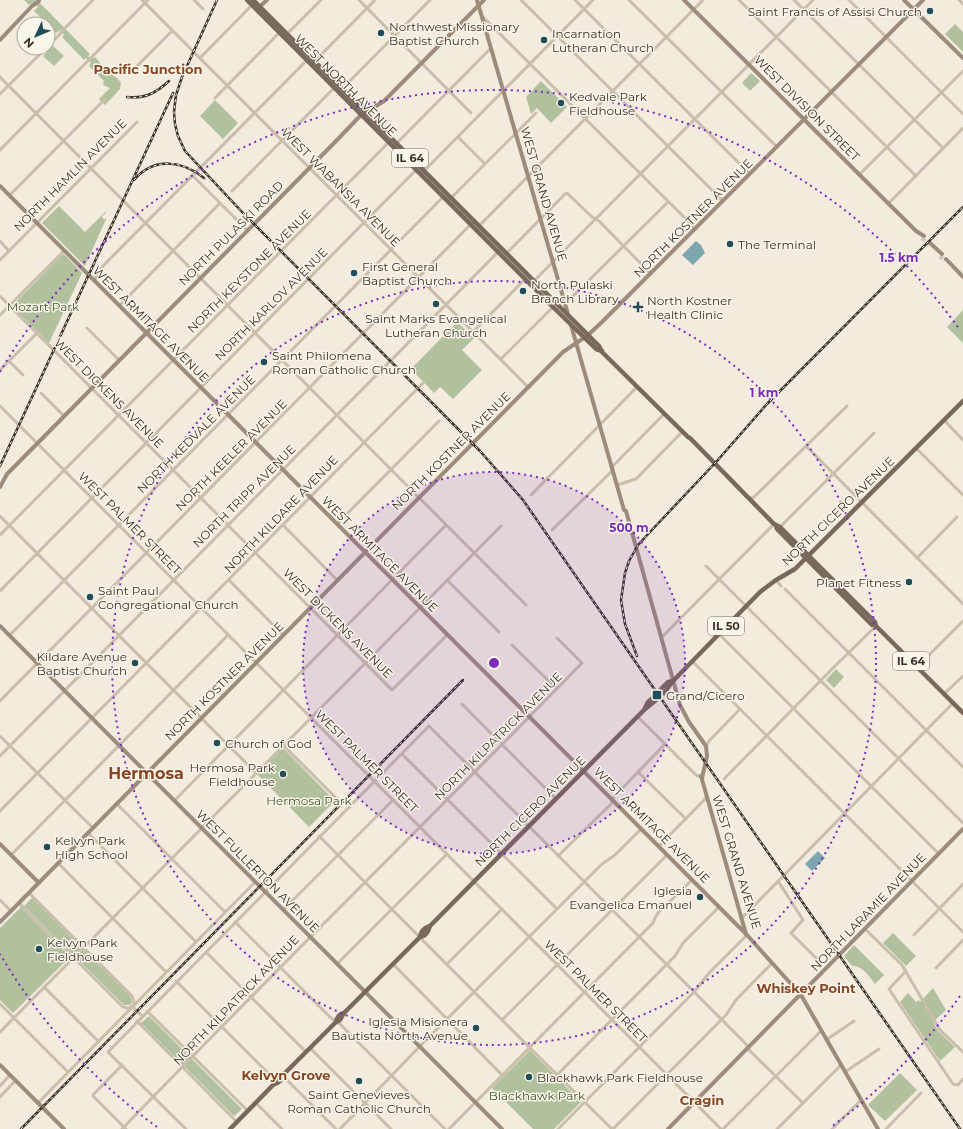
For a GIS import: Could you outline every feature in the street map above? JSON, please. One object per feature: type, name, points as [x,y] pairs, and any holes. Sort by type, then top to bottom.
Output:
[{"type":"main road","points":[[0,40],[39,0]]},
{"type":"main road","name":"WEST NORTH AVENUE","points":[[248,0],[253,2],[532,283],[568,315],[596,349],[602,351],[688,437],[688,440],[776,525],[777,529],[807,557],[872,625],[876,626],[963,713]]},
{"type":"main road","points":[[258,8],[266,0]]},
{"type":"main road","name":"WEST GRAND AVENUE","points":[[477,0],[600,425],[626,521],[628,523],[634,544],[635,554],[638,556],[680,705],[685,716],[706,746],[701,767],[702,778],[747,935],[801,995],[878,1129]]},
{"type":"main road","name":"NORTH PULASKI ROAD","points":[[0,487],[7,474],[309,168],[364,114],[384,101],[484,0]]},
{"type":"main road","name":"WEST DIVISION STREET","points":[[684,0],[923,237]]},
{"type":"main road","points":[[904,0],[963,58]]},
{"type":"main road","name":"NORTH KOSTNER AVENUE","points":[[0,922],[563,352],[586,336],[602,322],[923,0]]},
{"type":"main road","name":"WEST ARMITAGE AVENUE","points":[[0,186],[747,935]]},
{"type":"main road","points":[[930,244],[941,255]]},
{"type":"main road","points":[[946,260],[963,277]]},
{"type":"main road","name":"WEST NORTH AVENUE","points":[[555,305],[571,324],[586,336]]},
{"type":"main road","name":"NORTH CICERO AVENUE","points":[[662,691],[668,682],[673,681],[760,592],[776,580],[795,569],[963,402]]},
{"type":"main road","name":"WEST FULLERTON AVENUE","points":[[0,626],[502,1129]]},
{"type":"main road","name":"NORTH CICERO AVENUE","points":[[230,1129],[275,1082],[278,1083],[283,1075],[336,1022],[340,1014],[344,1013],[420,937],[420,933],[425,928],[430,926],[638,717],[648,702],[655,698]]},
{"type":"main road","name":"NORTH LARAMIE AVENUE","points":[[668,1129],[963,829]]},
{"type":"main road","points":[[0,844],[39,883]]},
{"type":"main road","points":[[734,922],[742,918]]},
{"type":"main road","points":[[0,1065],[64,1129]]},
{"type":"street","points":[[56,38],[94,0]]},
{"type":"street","name":"WEST WABANSIA AVENUE","points":[[142,0],[528,387]]},
{"type":"street","points":[[0,150],[148,0]]},
{"type":"street","points":[[194,0],[203,9]]},
{"type":"street","points":[[286,36],[321,0]]},
{"type":"street","points":[[359,0],[472,113]]},
{"type":"street","points":[[313,63],[375,0]]},
{"type":"street","points":[[340,90],[430,0]]},
{"type":"street","points":[[521,0],[723,201]]},
{"type":"street","points":[[575,0],[750,174]]},
{"type":"street","points":[[423,173],[594,0]]},
{"type":"street","points":[[628,0],[777,147]]},
{"type":"street","points":[[478,228],[703,0]]},
{"type":"street","points":[[739,0],[916,176]]},
{"type":"street","points":[[794,0],[943,148]]},
{"type":"street","points":[[532,283],[813,0]]},
{"type":"street","points":[[849,0],[963,114]]},
{"type":"street","points":[[959,0],[963,4]]},
{"type":"street","points":[[200,58],[241,17],[253,2]]},
{"type":"street","points":[[482,16],[696,229]]},
{"type":"street","points":[[133,70],[172,31]]},
{"type":"street","points":[[216,98],[281,31]]},
{"type":"street","points":[[395,145],[491,48]]},
{"type":"street","points":[[0,94],[38,56]]},
{"type":"street","points":[[94,281],[101,268],[309,58]]},
{"type":"street","points":[[860,174],[963,71]]},
{"type":"street","points":[[0,77],[526,605]]},
{"type":"street","points":[[232,191],[336,86]]},
{"type":"street","points":[[9,196],[105,99]]},
{"type":"street","points":[[450,200],[536,113]]},
{"type":"street","name":"NORTH HAMLIN AVENUE","points":[[0,260],[137,122]]},
{"type":"street","points":[[889,203],[963,128]]},
{"type":"street","points":[[458,136],[485,164]]},
{"type":"street","name":"NORTH KEYSTONE AVENUE","points":[[0,535],[391,140]]},
{"type":"street","name":"NORTH KARLOV AVENUE","points":[[0,591],[418,168]]},
{"type":"street","points":[[193,176],[248,231]]},
{"type":"street","points":[[505,255],[567,193],[596,219],[651,274]]},
{"type":"street","name":"NORTH KEDVALE AVENUE","points":[[10,636],[445,195]]},
{"type":"street","points":[[565,304],[668,202]]},
{"type":"street","points":[[119,306],[220,203]]},
{"type":"street","name":"NORTH KEELER AVENUE","points":[[0,701],[473,223]]},
{"type":"street","points":[[0,242],[9,251]]},
{"type":"street","name":"NORTH TRIPP AVENUE","points":[[0,756],[500,250]]},
{"type":"street","points":[[0,315],[64,251]]},
{"type":"street","points":[[473,332],[527,277]]},
{"type":"street","name":"WEST DICKENS AVENUE","points":[[0,296],[392,690],[447,634]]},
{"type":"street","points":[[500,359],[555,305]]},
{"type":"street","points":[[87,328],[119,360]]},
{"type":"street","points":[[0,370],[37,333]]},
{"type":"street","points":[[9,361],[23,375]]},
{"type":"street","name":"NORTH KILDARE AVENUE","points":[[0,811],[423,383]]},
{"type":"street","points":[[531,495],[637,387]]},
{"type":"street","points":[[41,393],[64,416]]},
{"type":"street","name":"WEST PALMER STREET","points":[[0,406],[722,1129]]},
{"type":"street","points":[[749,499],[754,497],[847,406]]},
{"type":"street","points":[[552,530],[664,414]]},
{"type":"street","points":[[944,420],[963,440]]},
{"type":"street","points":[[337,524],[439,421]]},
{"type":"street","points":[[617,485],[636,479],[682,432]]},
{"type":"street","points":[[661,638],[719,579],[833,474],[874,433]]},
{"type":"street","points":[[806,446],[963,604]]},
{"type":"street","points":[[916,448],[963,495]]},
{"type":"street","points":[[0,516],[256,773]]},
{"type":"street","points":[[917,558],[957,518]]},
{"type":"street","points":[[283,525],[337,580]]},
{"type":"street","points":[[174,801],[446,525]]},
{"type":"street","points":[[0,1032],[501,526]]},
{"type":"street","points":[[706,566],[963,823]]},
{"type":"street","points":[[229,580],[283,635]]},
{"type":"street","points":[[447,580],[499,632]]},
{"type":"street","points":[[776,580],[781,586]]},
{"type":"street","points":[[785,589],[963,767]]},
{"type":"street","points":[[917,667],[963,621]]},
{"type":"street","points":[[724,778],[876,626]]},
{"type":"street","points":[[719,634],[939,854]]},
{"type":"street","points":[[11,855],[228,635]]},
{"type":"street","name":"NORTH KILPATRICK AVENUE","points":[[124,1128],[280,967],[475,773],[582,663],[557,638]]},
{"type":"street","points":[[512,645],[557,689]]},
{"type":"street","points":[[692,661],[963,932]]},
{"type":"street","points":[[944,694],[963,676]]},
{"type":"street","points":[[742,918],[953,703]]},
{"type":"street","points":[[462,704],[556,799]]},
{"type":"street","points":[[706,746],[740,709]]},
{"type":"street","points":[[638,717],[696,775],[702,778]]},
{"type":"street","points":[[186,1129],[108,1052],[176,981],[429,726],[722,1019],[803,1103]]},
{"type":"street","points":[[0,736],[93,828]]},
{"type":"street","points":[[558,856],[611,804],[614,797],[665,744]]},
{"type":"street","points":[[283,745],[337,799]]},
{"type":"street","points":[[402,754],[557,909]]},
{"type":"street","points":[[638,772],[686,819]]},
{"type":"street","points":[[658,846],[707,797]]},
{"type":"street","points":[[283,910],[393,800]]},
{"type":"street","points":[[117,804],[224,912]]},
{"type":"street","points":[[340,1129],[447,1019],[602,864],[615,855],[641,829]]},
{"type":"street","points":[[88,833],[196,942]]},
{"type":"street","points":[[319,836],[613,1129],[722,1019],[736,1000],[772,963]]},
{"type":"street","points":[[337,964],[447,854]]},
{"type":"street","points":[[502,1020],[667,855]]},
{"type":"street","points":[[58,863],[166,972]]},
{"type":"street","points":[[449,1129],[653,923],[658,913],[692,880]]},
{"type":"street","points":[[778,881],[803,920],[791,933],[822,964]]},
{"type":"street","points":[[38,1103],[255,882]]},
{"type":"street","points":[[914,935],[963,884]]},
{"type":"street","points":[[29,893],[132,996],[134,1002],[132,1006]]},
{"type":"street","points":[[0,900],[11,911]]},
{"type":"street","points":[[19,903],[123,1007],[128,1008],[132,1006]]},
{"type":"street","points":[[558,1074],[675,956],[689,937],[719,907]]},
{"type":"street","points":[[446,964],[502,909]]},
{"type":"street","points":[[235,922],[445,1129]]},
{"type":"street","points":[[866,929],[902,965],[940,1030],[963,1052]]},
{"type":"street","points":[[558,1129],[694,992],[709,972],[747,935]]},
{"type":"street","points":[[936,968],[963,940]]},
{"type":"street","points":[[206,952],[251,997],[391,1129]]},
{"type":"street","points":[[393,964],[502,1075]]},
{"type":"street","points":[[906,971],[888,989],[954,1084],[956,1085],[963,1080]]},
{"type":"street","points":[[176,981],[275,1082]]},
{"type":"street","points":[[44,987],[98,1041]]},
{"type":"street","points":[[0,1004],[68,1072]]},
{"type":"street","points":[[132,1006],[142,1016]]},
{"type":"street","points":[[147,1011],[248,1111]]},
{"type":"street","points":[[826,1040],[854,1021]]},
{"type":"street","points":[[137,1022],[237,1122]]},
{"type":"street","points":[[722,1129],[821,1031]]},
{"type":"street","points":[[844,1072],[879,1049]]},
{"type":"street","points":[[122,1065],[94,1094],[94,1097],[124,1128]]},
{"type":"street","points":[[778,1129],[841,1065]]},
{"type":"street","points":[[0,1086],[10,1075]]},
{"type":"street","points":[[283,1075],[336,1129]]},
{"type":"street","points":[[0,1097],[16,1080]]},
{"type":"street","points":[[886,1129],[922,1093]]},
{"type":"street","points":[[832,1129],[861,1100]]},
{"type":"street","points":[[256,1103],[282,1129]]},
{"type":"green space","points":[[24,0],[35,0],[53,16],[39,16],[34,11],[38,7],[33,2],[29,5]]},
{"type":"green space","points":[[56,19],[90,54],[88,56],[91,59],[95,57],[106,70],[121,83],[120,89],[105,105],[99,99],[110,88],[103,85],[104,81],[89,66],[91,63],[86,58],[84,60],[62,37],[64,35],[60,30],[56,33]]},
{"type":"green space","points":[[955,24],[963,32],[963,52],[945,34]]},
{"type":"green space","points":[[56,49],[64,56],[54,66],[43,56],[56,56]]},
{"type":"green space","points":[[751,73],[760,81],[750,91],[742,83]]},
{"type":"green space","points":[[541,81],[567,107],[551,123],[537,108],[531,114],[526,97]]},
{"type":"green space","points":[[215,100],[238,123],[223,139],[200,116]]},
{"type":"green space","points":[[59,206],[85,232],[106,211],[105,215],[104,214],[102,217],[104,220],[107,217],[85,266],[42,223]]},
{"type":"green space","name":"Mozart Park","points":[[63,254],[82,273],[49,343],[12,306]]},
{"type":"green space","points":[[963,310],[963,343],[947,327]]},
{"type":"green space","points":[[457,322],[474,338],[462,350],[482,370],[453,399],[440,387],[434,393],[411,369]]},
{"type":"green space","points":[[836,669],[844,677],[834,688],[826,680]]},
{"type":"green space","name":"Hermosa Park","points":[[283,748],[335,801],[309,827],[257,774]]},
{"type":"green space","points":[[32,898],[130,996],[132,1002],[130,1005],[124,1005],[24,906]]},
{"type":"green space","points":[[21,907],[70,957],[13,1013],[0,1000],[0,928]]},
{"type":"green space","points":[[893,933],[916,956],[906,966],[883,943]]},
{"type":"green space","points":[[854,945],[884,975],[875,984],[862,969],[852,966],[844,956]]},
{"type":"green space","points":[[933,988],[946,1010],[933,1022],[938,1031],[955,1047],[940,1061],[900,1002],[908,993],[916,1002],[919,1000],[920,1002]]},
{"type":"green space","points":[[149,1016],[242,1109],[234,1116],[141,1023]]},
{"type":"green space","name":"Blackhawk Park","points":[[530,1050],[581,1102],[554,1129],[533,1129],[492,1088]]},
{"type":"green space","points":[[900,1073],[917,1090],[885,1121],[868,1105]]},
{"type":"water","points":[[696,241],[701,245],[705,253],[693,265],[682,255]]},
{"type":"water","points":[[818,851],[825,858],[812,871],[805,864]]},
{"type":"tunnel","points":[[922,238],[929,245]]},
{"type":"tunnel","points":[[940,256],[945,261]]},
{"type":"tunnel","points":[[654,697],[661,689]]},
{"type":"tunnel","points":[[656,700],[664,693]]},
{"type":"railway","points":[[217,0],[182,77],[176,95],[174,112],[175,124],[178,136],[185,151],[243,213],[480,451],[523,500],[960,1129]]},
{"type":"railway","points":[[127,97],[145,96],[155,92],[169,81]]},
{"type":"railway","points":[[0,466],[173,93]]},
{"type":"railway","points":[[134,180],[150,167],[168,164],[187,167],[204,178]]},
{"type":"railway","points":[[637,656],[625,624],[621,600],[625,573],[629,561],[638,545],[717,461],[767,404],[963,207]]},
{"type":"railway","points":[[21,1129],[463,680]]},
{"type":"place","name":"Saint Francis of Assisi Church","points":[[930,11]]},
{"type":"place","name":"Northwest Missionary Baptist Church","points":[[381,33]]},
{"type":"place","name":"Incarnation Lutheran Church","points":[[544,40]]},
{"type":"place","name":"Kedvale Park Fieldhouse","points":[[561,103]]},
{"type":"place","name":"The Terminal","points":[[730,244]]},
{"type":"place","name":"First General Baptist Church","points":[[354,273]]},
{"type":"place","name":"North Pulaski Branch Library","points":[[523,291]]},
{"type":"place","name":"Saint Marks Evangelical Lutheran Church","points":[[436,304]]},
{"type":"place","name":"North Kostner Health Clinic","points":[[638,307]]},
{"type":"place","name":"Saint Philomena Roman Catholic Church","points":[[264,362]]},
{"type":"place","name":"Planet Fitness","points":[[909,582]]},
{"type":"place","name":"Saint Paul Congregational Church","points":[[90,597]]},
{"type":"place","name":"Kildare Avenue Baptist Church","points":[[135,663]]},
{"type":"place","name":"Grand/Cicero","points":[[657,695]]},
{"type":"place","name":"Church of God","points":[[217,743]]},
{"type":"place","name":"Hermosa Park Fieldhouse","points":[[283,774]]},
{"type":"place","name":"Kelvyn Park High School","points":[[47,847]]},
{"type":"place","name":"Iglesia Evangelica Emanuel","points":[[700,897]]},
{"type":"place","name":"Kelvyn Park Fieldhouse","points":[[39,949]]},
{"type":"place","name":"Iglesia Misionera Bautista North Avenue","points":[[476,1028]]},
{"type":"place","name":"Blackhawk Park Fieldhouse","points":[[529,1077]]},
{"type":"place","name":"Saint Genevieves Roman Catholic Church","points":[[359,1081]]},
{"type":"district","name":"Pacific Junction","points":[[148,69]]},
{"type":"district","name":"Hermosa","points":[[146,773]]},
{"type":"district","name":"Whiskey Point","points":[[806,988]]},
{"type":"district","name":"Kelvyn Grove","points":[[286,1075]]},
{"type":"district","name":"Cragin","points":[[702,1100]]}]
